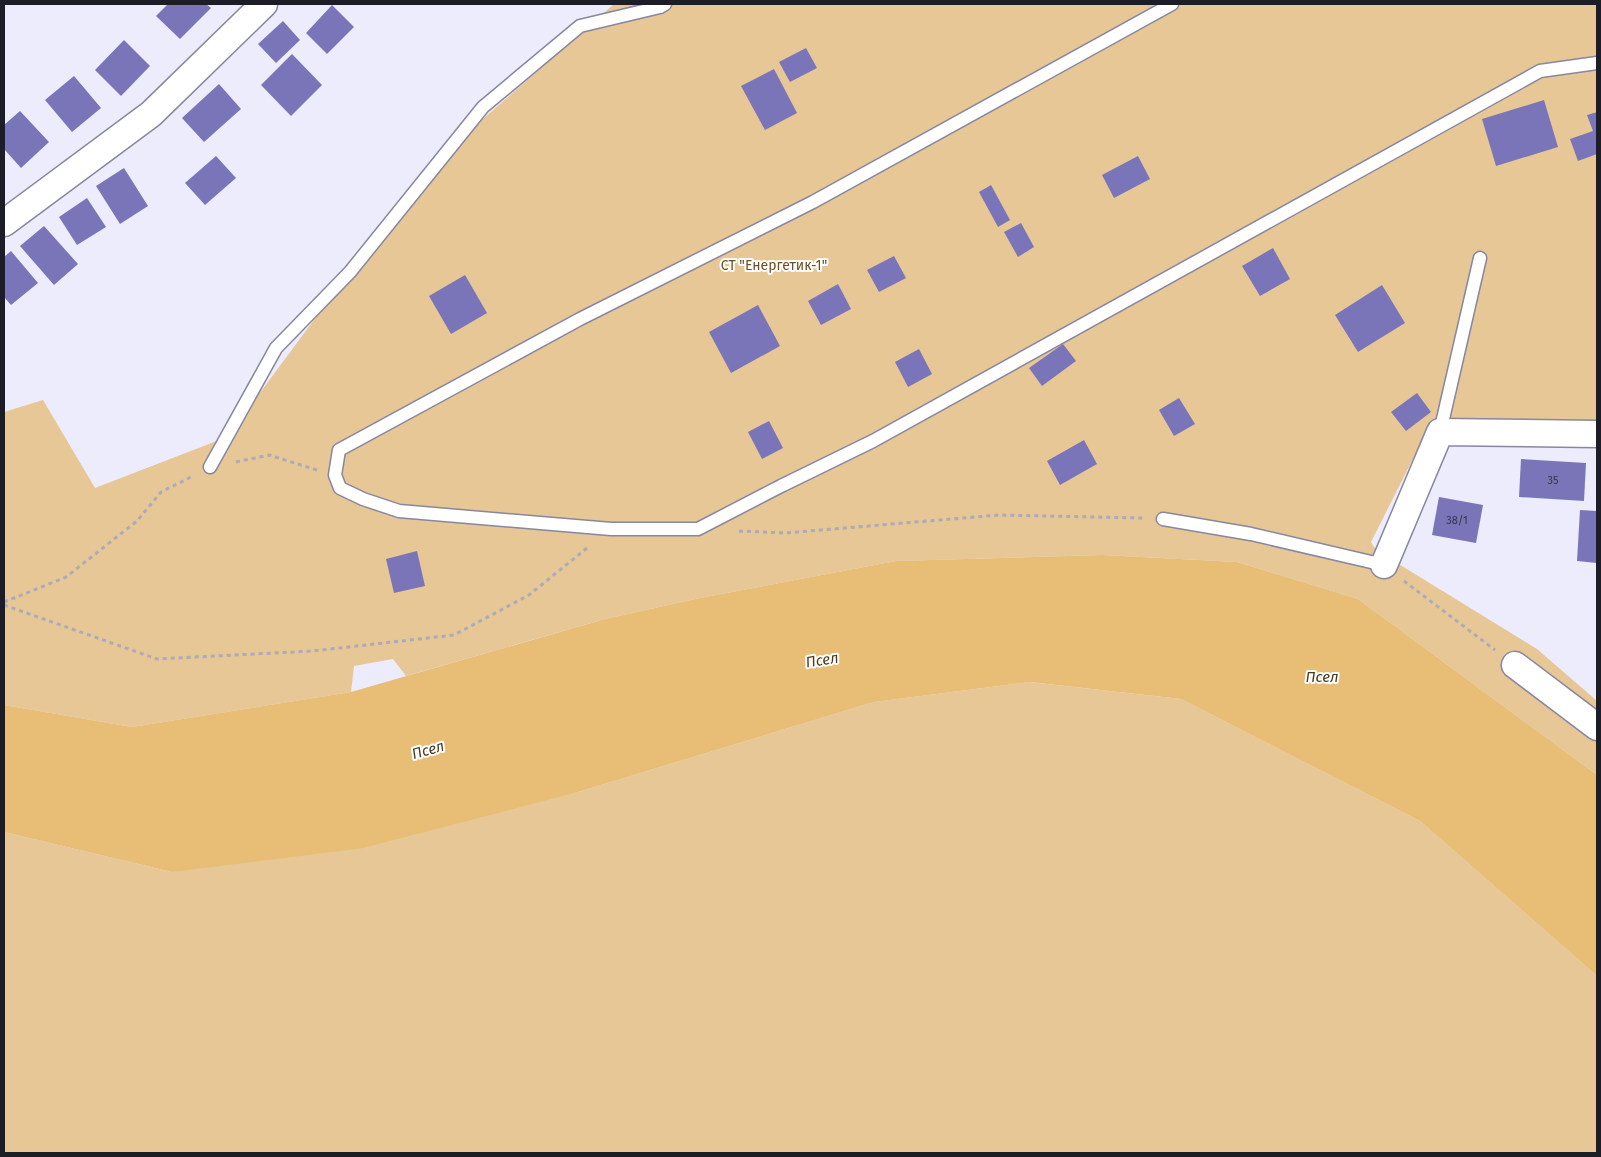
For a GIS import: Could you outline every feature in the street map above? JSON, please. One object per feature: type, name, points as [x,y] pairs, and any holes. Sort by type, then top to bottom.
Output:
[{"type":"street","points":[[4,223],[151,114],[264,4]]},
{"type":"street","points":[[1384,565],[1440,432],[1597,434]]},
{"type":"street","points":[[1515,665],[1597,727]]},
{"type":"lane","points":[[210,467],[276,348],[350,272],[483,107],[580,26],[660,7],[665,4]]},
{"type":"lane","points":[[1172,4],[813,202],[580,319],[339,450],[334,475],[340,488],[363,499],[399,510],[611,529],[698,529],[781,486],[873,442],[1540,71],[1597,62]]},
{"type":"lane","points":[[1440,432],[1480,258]]},
{"type":"lane","points":[[1163,518],[1251,534],[1384,565]]},
{"type":"path","points":[[4,604],[66,577],[137,521],[161,492],[210,467],[269,455],[334,475]]},
{"type":"path","points":[[698,529],[785,533],[999,515],[1163,518]]},
{"type":"path","points":[[4,604],[157,659],[312,651],[454,635],[529,594],[611,529]]},
{"type":"path","points":[[1384,565],[1515,665]]},
{"type":"green space","name":"СТ \"Енергетик-1\"","points":[[614,4],[1597,4],[1597,427],[1429,427],[1371,542],[1374,547],[1397,563],[1537,649],[1597,701],[1597,775],[1358,599],[1237,562],[1103,555],[896,561],[700,598],[605,619],[406,676],[393,659],[354,666],[351,692],[132,727],[4,705],[4,412],[43,400],[95,488],[227,437],[426,169]]},
{"type":"green space","points":[[1029,682],[1181,699],[1420,821],[1597,976],[1597,1153],[4,1153],[4,832],[172,872],[578,792],[874,702]]},
{"type":"water","name":"Псел","points":[[1103,555],[1237,562],[1358,599],[1597,775],[1597,976],[1420,821],[1181,699],[1030,682],[874,702],[578,792],[363,848],[172,872],[4,832],[4,705],[132,727],[351,692],[605,619],[700,598],[896,561]]},
{"type":"building","points":[[168,4],[206,4],[211,8],[180,39],[156,16]]},
{"type":"building","points":[[332,5],[354,27],[327,54],[306,33]]},
{"type":"building","points":[[283,21],[300,40],[276,63],[258,44]]},
{"type":"building","points":[[124,40],[150,66],[121,96],[95,70]]},
{"type":"building","points":[[806,48],[817,68],[790,82],[779,62]]},
{"type":"building","points":[[292,54],[322,85],[291,116],[261,85]]},
{"type":"building","points":[[774,69],[797,113],[765,130],[741,86]]},
{"type":"building","points":[[74,76],[101,108],[72,132],[45,100]]},
{"type":"building","points":[[219,84],[241,109],[204,142],[182,118]]},
{"type":"building","points":[[1544,100],[1558,147],[1496,166],[1482,119]]},
{"type":"building","points":[[20,111],[49,142],[21,168],[4,149],[4,125]]},
{"type":"building","points":[[1597,112],[1597,154],[1578,161],[1570,139],[1593,131],[1587,115]]},
{"type":"building","points":[[216,156],[236,178],[205,205],[185,183]]},
{"type":"building","points":[[1138,156],[1150,179],[1114,198],[1102,175]]},
{"type":"building","points":[[124,168],[148,206],[120,224],[96,186]]},
{"type":"building","points":[[991,185],[1010,220],[998,227],[979,192]]},
{"type":"building","points":[[87,198],[106,227],[77,245],[59,217]]},
{"type":"building","points":[[1021,223],[1034,247],[1018,257],[1004,232]]},
{"type":"building","points":[[44,226],[78,264],[54,285],[20,246]]},
{"type":"building","points":[[1273,248],[1290,279],[1260,296],[1242,266]]},
{"type":"building","points":[[11,251],[38,283],[11,305],[4,297],[4,257]]},
{"type":"building","points":[[894,256],[906,278],[879,292],[867,270]]},
{"type":"building","points":[[465,275],[487,313],[451,334],[429,296]]},
{"type":"building","points":[[838,284],[851,309],[821,325],[808,301]]},
{"type":"building","points":[[1382,285],[1405,323],[1358,352],[1335,315]]},
{"type":"building","points":[[758,305],[780,346],[731,373],[709,332]]},
{"type":"building","points":[[1063,344],[1076,361],[1042,386],[1029,368]]},
{"type":"building","points":[[919,349],[932,374],[908,387],[895,362]]},
{"type":"building","points":[[1417,393],[1431,412],[1406,431],[1391,412]]},
{"type":"building","points":[[1179,398],[1195,424],[1174,436],[1159,410]]},
{"type":"building","points":[[769,421],[783,448],[762,459],[748,432]]},
{"type":"building","points":[[1084,440],[1097,464],[1060,485],[1047,461]]},
{"type":"building","points":[[1521,459],[1586,463],[1584,501],[1519,497]]},
{"type":"building","points":[[1439,497],[1483,505],[1476,543],[1432,535]]},
{"type":"building","points":[[1580,510],[1597,511],[1597,563],[1577,561]]},
{"type":"building","points":[[417,551],[425,586],[394,593],[386,559]]}]
